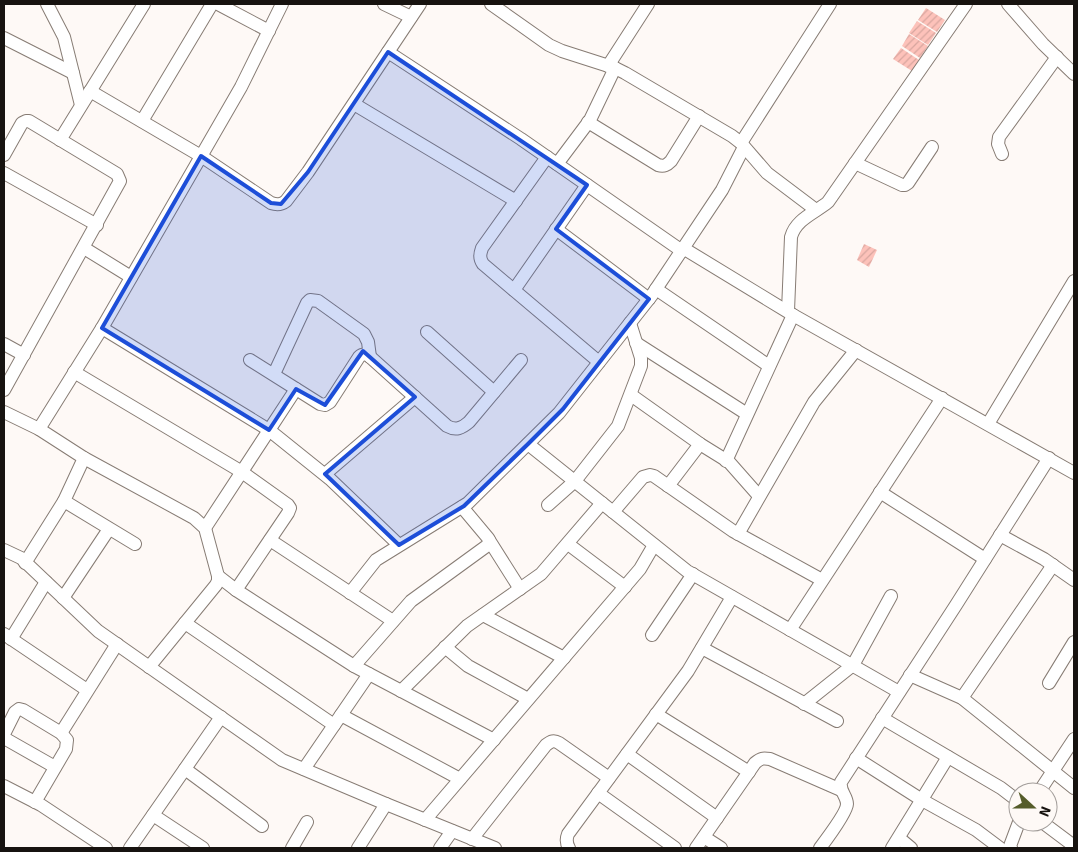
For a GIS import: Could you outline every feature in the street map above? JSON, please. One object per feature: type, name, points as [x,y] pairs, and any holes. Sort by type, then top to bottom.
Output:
[{"type":"street","points":[[48,4],[64,37],[81,105]]},
{"type":"street","points":[[60,140],[144,4]]},
{"type":"street","points":[[142,121],[212,4]]},
{"type":"street","points":[[218,4],[269,31]]},
{"type":"street","points":[[40,429],[102,328],[241,87],[282,4]]},
{"type":"street","points":[[384,4],[411,17]]},
{"type":"street","points":[[90,91],[201,156],[271,203],[281,204],[286,202],[308,172],[420,4]]},
{"type":"street","points":[[491,4],[549,45],[625,73],[732,136],[767,173],[816,210]]},
{"type":"street","points":[[599,362],[483,264],[480,260],[480,254],[482,248],[516,201],[588,122],[612,67],[648,4]]},
{"type":"street","points":[[350,593],[372,563],[462,507],[559,413],[652,294],[722,190],[742,145],[830,4]]},
{"type":"street","points":[[726,461],[769,366],[790,313],[791,235],[803,219],[828,202],[966,4]]},
{"type":"street","points":[[1008,4],[1043,44],[1074,74]]},
{"type":"street","points":[[5,40],[73,73]]},
{"type":"street","points":[[388,52],[552,160],[682,250],[1074,473]]},
{"type":"street","points":[[1002,154],[998,144],[999,137],[1057,57]]},
{"type":"street","points":[[354,104],[516,201]]},
{"type":"street","points":[[588,122],[662,166],[667,165],[671,161],[699,116]]},
{"type":"street","points":[[4,155],[22,123],[26,121],[32,122],[117,174],[120,178],[119,185],[4,390]]},
{"type":"street","points":[[855,162],[905,185],[932,147]]},
{"type":"street","points":[[4,173],[97,225]]},
{"type":"street","points":[[514,290],[587,185]]},
{"type":"street","points":[[556,229],[652,294],[769,366]]},
{"type":"street","points":[[84,248],[131,277]]},
{"type":"street","points":[[988,424],[1074,281]]},
{"type":"street","points":[[274,374],[310,300],[318,301],[364,334],[368,342],[370,357]]},
{"type":"street","points":[[548,505],[575,481],[618,426],[641,366],[641,358],[630,323]]},
{"type":"street","points":[[102,328],[269,430],[325,474],[399,545]]},
{"type":"street","points":[[427,332],[494,392]]},
{"type":"street","points":[[636,343],[747,414]]},
{"type":"street","points":[[4,344],[24,355]]},
{"type":"street","points":[[738,534],[814,402],[856,350]]},
{"type":"street","points":[[250,360],[320,404],[325,405],[330,402],[359,357],[365,354],[447,426],[456,429],[462,428],[469,422],[521,360]]},
{"type":"street","points":[[74,372],[242,472],[288,505],[290,508],[288,513],[236,590]]},
{"type":"street","points":[[205,528],[296,389]]},
{"type":"street","points":[[631,394],[726,461],[759,496]]},
{"type":"street","points":[[325,474],[415,397]]},
{"type":"street","points":[[790,630],[942,398]]},
{"type":"street","points":[[4,412],[40,429],[84,458],[194,518],[205,528],[218,581],[149,667]]},
{"type":"street","points":[[528,444],[693,574],[899,692]]},
{"type":"street","points":[[668,486],[700,444]]},
{"type":"street","points":[[25,563],[64,501],[84,458]]},
{"type":"street","points":[[820,848],[846,808],[846,800],[841,790],[841,782],[1049,458]]},
{"type":"street","points":[[613,512],[646,475],[654,476],[738,534],[822,580]]},
{"type":"street","points":[[880,492],[985,559]]},
{"type":"street","points":[[64,501],[135,544]]},
{"type":"street","points":[[401,691],[467,626],[541,574],[602,504]]},
{"type":"street","points":[[462,507],[489,540],[520,589]]},
{"type":"street","points":[[63,598],[109,529]]},
{"type":"street","points":[[1000,536],[1040,556],[1074,580]]},
{"type":"street","points":[[270,540],[394,621]]},
{"type":"street","points":[[354,666],[411,601],[488,545],[489,540]]},
{"type":"street","points":[[568,544],[625,587]]},
{"type":"street","points":[[425,820],[640,569],[654,545]]},
{"type":"street","points":[[4,550],[21,558],[98,631],[282,760],[495,848]]},
{"type":"street","points":[[962,698],[1053,565]]},
{"type":"street","points":[[652,635],[693,574]]},
{"type":"street","points":[[218,576],[236,590],[354,666],[494,740]]},
{"type":"street","points":[[46,582],[8,637],[87,690]]},
{"type":"street","points":[[804,704],[852,665],[891,596]]},
{"type":"street","points":[[569,848],[566,839],[568,834],[688,671],[732,597]]},
{"type":"street","points":[[483,615],[564,658]]},
{"type":"street","points":[[185,623],[338,720],[460,779]]},
{"type":"street","points":[[61,733],[117,644]]},
{"type":"street","points":[[445,647],[468,666],[528,699]]},
{"type":"street","points":[[702,648],[836,721]]},
{"type":"street","points":[[1049,683],[1073,648]]},
{"type":"street","points":[[304,769],[369,674]]},
{"type":"street","points":[[910,675],[962,698],[1074,788]]},
{"type":"street","points":[[4,734],[18,709],[23,710],[61,733],[67,740],[67,745],[35,802]]},
{"type":"street","points":[[656,714],[749,772]]},
{"type":"street","points":[[130,848],[221,717]]},
{"type":"street","points":[[882,718],[1008,793]]},
{"type":"street","points":[[4,738],[55,767]]},
{"type":"street","points":[[1046,782],[1074,739]]},
{"type":"street","points":[[472,839],[546,745],[551,742],[560,743],[609,778]]},
{"type":"street","points":[[627,754],[717,818]]},
{"type":"street","points":[[911,848],[895,843],[948,757]]},
{"type":"street","points":[[856,758],[922,800],[976,830],[1000,848]]},
{"type":"street","points":[[696,848],[755,763],[760,759],[770,759],[841,790]]},
{"type":"street","points":[[185,769],[262,826]]},
{"type":"street","points":[[4,786],[35,802],[106,848]]},
{"type":"street","points":[[598,793],[675,848]]},
{"type":"street","points":[[358,848],[386,804]]},
{"type":"street","points":[[153,815],[203,848]]},
{"type":"street","points":[[292,848],[307,822]]},
{"type":"street","points":[[440,848],[452,831]]},
{"type":"street","points":[[1010,848],[1015,832]]},
{"type":"street","points":[[1055,832],[1074,846]]},
{"type":"street","points":[[704,837],[721,848]]},
{"type":"highlighted area","points":[[388,52],[587,185],[556,229],[649,299],[563,409],[528,444],[464,506],[399,545],[325,474],[415,397],[363,351],[325,405],[296,389],[269,430],[102,328],[201,156],[271,203],[281,204],[308,172]]},
{"type":"building","points":[[926,8],[945,20],[937,32],[918,20]]},
{"type":"building","points":[[917,21],[936,33],[928,45],[909,33]]},
{"type":"building","points":[[909,34],[928,46],[920,58],[902,46]]},
{"type":"building","points":[[901,48],[919,60],[912,71],[893,59]]},
{"type":"building","points":[[864,244],[877,250],[869,267],[857,260]]}]
